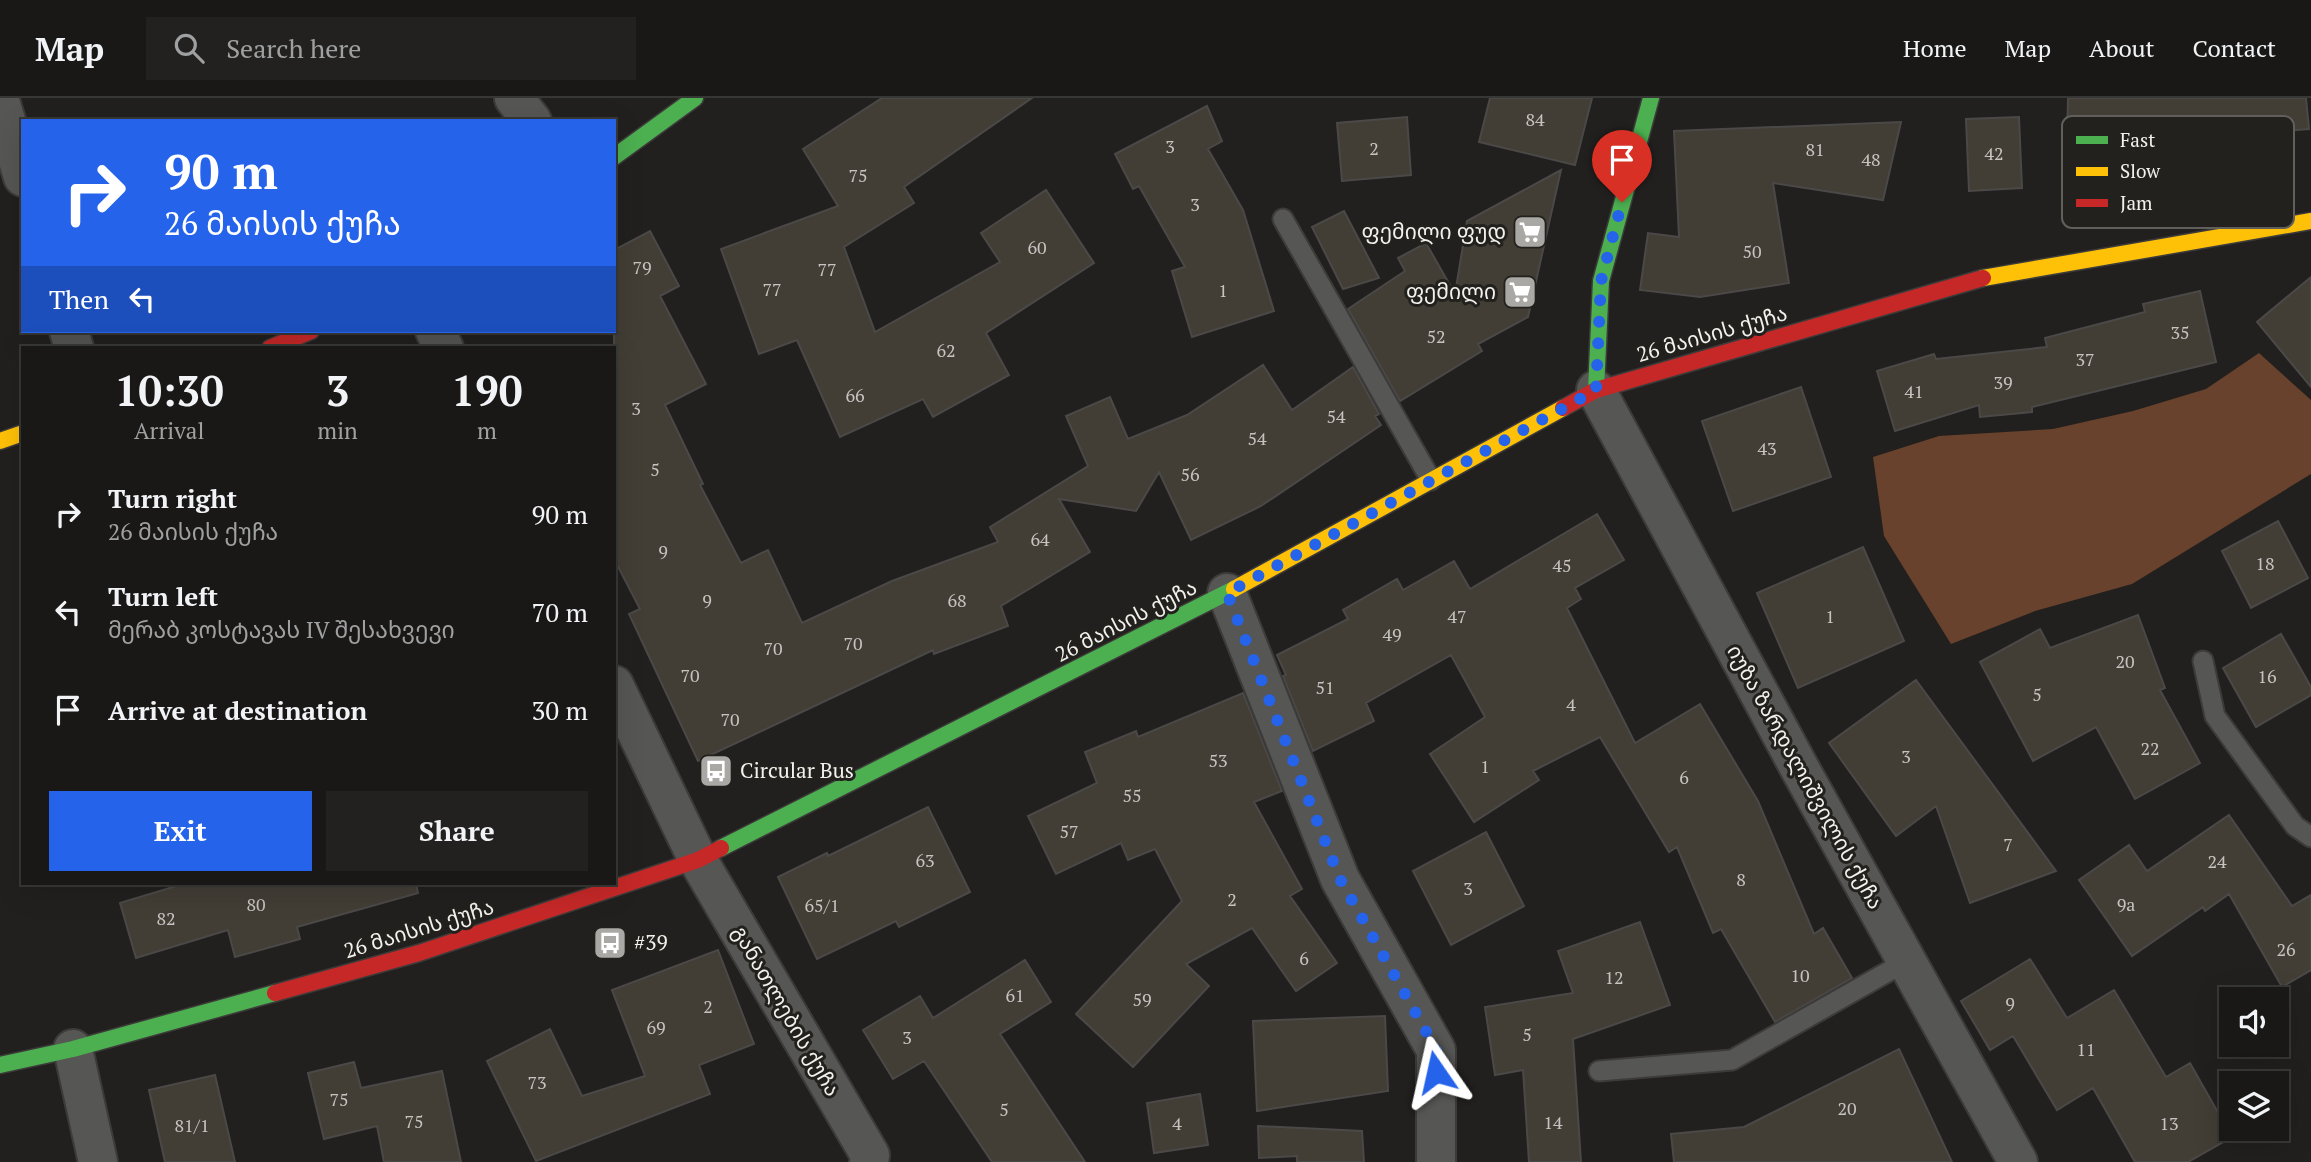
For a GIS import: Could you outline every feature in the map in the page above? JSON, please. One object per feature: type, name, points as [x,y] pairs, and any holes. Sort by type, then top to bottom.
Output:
[{"type":"main road","points":[[616,156],[695,98]]},
{"type":"main road","points":[[1596,390],[1601,281],[1651,98]]},
{"type":"main road","name":"26 მაისის ქუჩა","points":[[0,1065],[73,1049],[419,953],[698,860],[1227,593],[1596,390],[1971,280],[2306,227]]},
{"type":"main road","points":[[275,346],[306,333]]},
{"type":"main road","points":[[0,441],[21,434]]},
{"type":"street","points":[[514,98],[530,119]]},
{"type":"street","points":[[0,101],[21,170]]},
{"type":"street","name":"იუზა ზარდალიშვილის ქუჩა","points":[[1596,390],[2018,1162]]},
{"type":"street","points":[[1227,593],[1340,879],[1436,1049],[1436,1162]]},
{"type":"street","name":"განათლების ქუჩა","points":[[616,689],[698,860],[872,1160]]},
{"type":"street","points":[[73,1049],[98,1162]]},
{"type":"lane","points":[[1283,219],[1431,480]]},
{"type":"lane","points":[[2203,661],[2215,716],[2295,826],[2311,837]]},
{"type":"lane","points":[[1599,1070],[1732,1060],[1906,961]]},
{"type":"shaded area","points":[[2259,353],[2311,400],[2311,474],[2132,584],[2035,611],[1951,644],[1884,536],[1873,457],[1939,436],[2053,429],[2133,411],[2206,389]]},
{"type":"building","points":[[882,98],[1032,98],[904,187],[914,203],[844,247],[875,332],[1000,262],[981,233],[1046,190],[1094,263],[986,333],[1009,375],[933,417],[923,399],[840,437],[797,340],[759,354],[721,249],[838,206],[803,149]]},
{"type":"building","points":[[1490,98],[1592,98],[1575,165],[1479,142]]},
{"type":"building","points":[[2068,98],[2306,98],[2309,129],[2294,130],[2294,116],[2068,116]]},
{"type":"building","points":[[1207,106],[1222,141],[1208,149],[1243,210],[1274,311],[1192,337],[1172,271],[1185,267],[1139,186],[1133,189],[1115,154]]},
{"type":"building","points":[[1407,117],[1411,175],[1342,181],[1337,123]]},
{"type":"building","points":[[2019,117],[2022,188],[1969,191],[1966,119]]},
{"type":"building","points":[[1901,122],[1883,200],[1773,183],[1789,283],[1700,297],[1640,290],[1648,233],[1679,237],[1674,131]]},
{"type":"building","points":[[1561,170],[1528,317],[1478,344],[1482,351],[1400,401],[1348,309],[1405,271],[1398,258],[1426,243],[1455,294],[1467,221]]},
{"type":"building","points":[[1344,211],[1379,278],[1343,289],[1312,227]]},
{"type":"building","points":[[650,231],[679,286],[660,296],[706,384],[665,405],[703,484],[700,485],[741,563],[768,550],[802,623],[892,581],[998,542],[990,527],[1088,466],[1066,416],[1110,397],[1128,439],[1187,415],[1263,365],[1292,410],[1353,367],[1379,414],[1375,416],[1381,425],[1261,506],[1191,540],[1159,472],[1136,511],[1059,499],[1090,552],[1001,606],[1008,626],[934,654],[933,650],[698,761],[629,614],[640,609],[616,563],[616,249]]},
{"type":"building","points":[[2311,277],[2311,387],[2257,322]]},
{"type":"building","points":[[2200,291],[2216,362],[2032,407],[2032,412],[1980,417],[1979,405],[1895,431],[1877,371],[1934,354],[1936,359],[2047,347],[2045,338],[2145,312],[2143,304]]},
{"type":"building","points":[[1801,387],[1831,477],[1733,511],[1702,421]]},
{"type":"building","points":[[1597,514],[1624,560],[1575,588],[1581,599],[1567,608],[1635,743],[1700,704],[1758,801],[1814,934],[1823,928],[1852,978],[1775,1022],[1721,929],[1713,933],[1677,847],[1669,852],[1600,737],[1533,771],[1539,780],[1474,822],[1430,754],[1485,717],[1451,655],[1366,703],[1374,721],[1313,751],[1283,676],[1286,675],[1277,655],[1348,619],[1343,610],[1397,579],[1403,590],[1454,561],[1470,589]]},
{"type":"building","points":[[2278,521],[2308,578],[2251,608],[2222,551]]},
{"type":"building","points":[[1863,547],[1904,641],[1798,688],[1757,593]]},
{"type":"building","points":[[2138,615],[2165,688],[2160,690],[2200,763],[2135,799],[2096,727],[2033,761],[1980,662],[2040,629],[2050,648]]},
{"type":"building","points":[[2281,634],[2311,687],[2311,695],[2256,727],[2223,668]]},
{"type":"building","points":[[1916,680],[2056,871],[1970,903],[1936,806],[1896,836],[1829,743]]},
{"type":"building","points":[[1243,693],[1282,791],[1254,802],[1302,889],[1290,896],[1337,963],[1296,991],[1252,928],[1186,964],[1209,986],[1133,1067],[1076,1014],[1182,901],[1155,849],[1128,860],[1121,843],[1056,874],[1028,816],[1097,783],[1085,752],[1136,731],[1138,737]]},
{"type":"building","points":[[928,807],[970,892],[899,927],[896,921],[817,959],[778,877],[827,853],[828,856]]},
{"type":"building","points":[[2229,815],[2292,906],[2311,895],[2311,970],[2282,987],[2229,894],[2205,911],[2203,907],[2132,956],[2079,880],[2129,845],[2147,871]]},
{"type":"building","points":[[1486,832],[1524,906],[1451,945],[1413,871]]},
{"type":"building","points":[[180,885],[416,885],[418,893],[297,927],[300,939],[235,957],[228,930],[136,958],[120,903]]},
{"type":"building","points":[[1640,922],[1670,1005],[1573,1039],[1581,1162],[1529,1162],[1523,1070],[1495,1075],[1485,1007],[1573,993],[1558,951]]},
{"type":"building","points":[[718,950],[754,1044],[699,1065],[710,1094],[536,1161],[487,1061],[550,1029],[582,1096],[645,1076],[612,990]]},
{"type":"building","points":[[2030,959],[2067,1018],[2114,990],[2166,1077],[2190,1063],[2219,1114],[2219,1141],[2225,1141],[2188,1162],[2135,1162],[2093,1088],[2057,1110],[2013,1036],[1990,1050],[1961,1001]]},
{"type":"building","points":[[1025,960],[1051,1002],[1000,1034],[1085,1162],[992,1162],[924,1061],[893,1079],[863,1030],[920,996],[933,1018]]},
{"type":"building","points":[[1385,1016],[1388,1091],[1257,1111],[1253,1021]]},
{"type":"building","points":[[1899,1049],[1952,1162],[1674,1162],[1671,1134],[1744,1127]]},
{"type":"building","points":[[354,1062],[361,1088],[442,1071],[461,1162],[384,1162],[377,1126],[324,1139],[308,1073]]},
{"type":"building","points":[[215,1075],[235,1162],[165,1162],[149,1090]]},
{"type":"building","points":[[1200,1094],[1208,1145],[1154,1153],[1147,1103]]},
{"type":"building","points":[[1258,1126],[1362,1131],[1364,1162],[1297,1162],[1297,1156],[1259,1158]]},
{"type":"traffic: fast","points":[[616,156],[695,98]]},
{"type":"traffic: fast","points":[[1596,390],[1601,281],[1651,98]]},
{"type":"traffic: fast","points":[[721,848],[1234,589]]},
{"type":"traffic: fast","points":[[0,1065],[73,1049],[275,993]]},
{"type":"traffic: slow","points":[[2294,224],[2311,221]]},
{"type":"traffic: slow","points":[[1983,278],[2271,228]]},
{"type":"traffic: slow","points":[[1234,589],[1563,408]]},
{"type":"traffic: slow","points":[[0,441],[21,434]]},
{"type":"traffic: jam","points":[[1563,408],[1596,390],[1983,278]]},
{"type":"traffic: jam","points":[[275,346],[306,333]]},
{"type":"traffic: jam","points":[[275,993],[419,953],[698,860],[721,848]]},
{"type":"place","name":"ფემილი ფუდ","points":[[1530,232]]},
{"type":"place","name":"ფემილი","points":[[1520,292]]},
{"type":"place","name":"Circular Bus","points":[[716,771]]},
{"type":"place","name":"#39","points":[[610,943]]},
{"type":"route","points":[[1436,1072],[1436,1049],[1340,879],[1227,593],[1596,390],[1601,281],[1622,202]]}]
